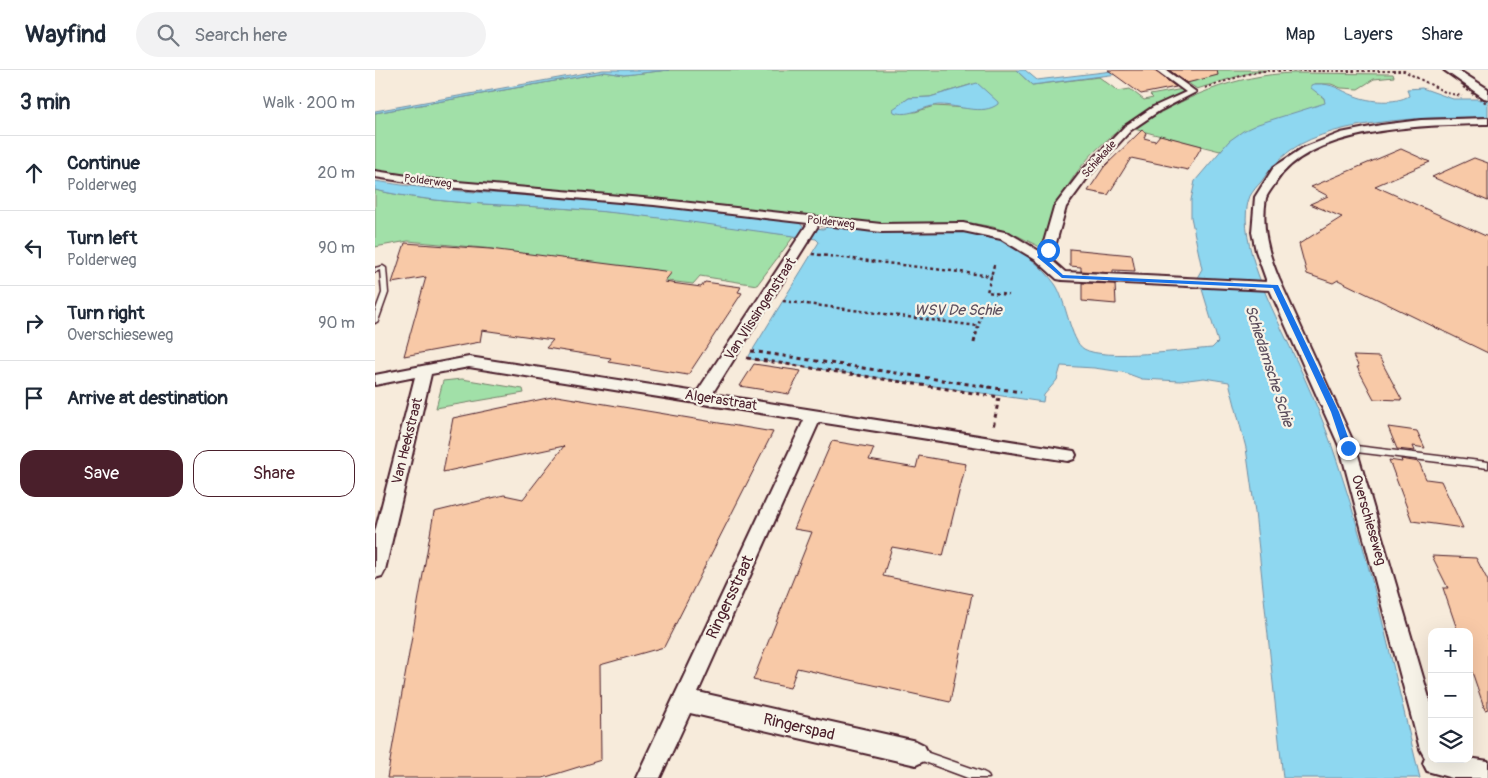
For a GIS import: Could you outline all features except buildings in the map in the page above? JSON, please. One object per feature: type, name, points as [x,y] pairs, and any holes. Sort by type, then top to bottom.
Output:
[{"type":"main road","points":[[1450,70],[1482,93]]},
{"type":"street","points":[[1160,70],[1192,92]]},
{"type":"street","name":"Schiekade","points":[[1040,257],[1048,250],[1061,207],[1084,175],[1128,128],[1156,109],[1192,92]]},
{"type":"street","name":"Overschieseweg","points":[[1428,737],[1348,448],[1335,412],[1271,286],[1260,240],[1257,209],[1266,187],[1275,174],[1295,156],[1322,142],[1378,128],[1439,122],[1488,121]]},
{"type":"street","name":"Polderweg","points":[[375,174],[434,183],[654,202],[815,222],[881,228],[963,227],[1005,236],[1040,257],[1062,276],[1271,286]]},
{"type":"street","name":"Van Vlissingenstraat","points":[[702,397],[808,247],[815,222]]},
{"type":"street","name":"Algerastraat","points":[[375,380],[469,362],[1068,455]]},
{"type":"street","name":"Van Heekstraat","points":[[375,570],[425,370]]},
{"type":"street","name":"Ringersstraat","points":[[647,778],[814,416]]},
{"type":"street","name":"Ringerspad","points":[[683,700],[916,754]]},
{"type":"street","points":[[1440,763],[1488,773]]},
{"type":"lane","points":[[375,270],[383,268],[385,293],[375,321]]},
{"type":"lane","points":[[1348,448],[1488,465]]},
{"type":"lane","points":[[916,754],[983,778]]},
{"type":"path","points":[[1192,92],[1247,74],[1263,72],[1405,71],[1420,76],[1445,93],[1459,96],[1482,93]]},
{"type":"path","points":[[1463,88],[1488,104]]},
{"type":"path","points":[[808,247],[992,276]]},
{"type":"path","points":[[994,265],[987,292],[1008,295]]},
{"type":"path","points":[[785,294],[781,301],[978,326]]},
{"type":"path","points":[[974,342],[982,311]]},
{"type":"path","points":[[756,343],[746,359],[999,397],[990,443]]},
{"type":"path","points":[[751,352],[1021,392]]},
{"type":"green space","points":[[669,70],[1016,70],[1032,85],[1099,77],[1118,91],[1130,89],[1144,100],[1153,98],[1150,95],[1183,89],[1185,91],[1166,100],[1129,123],[1096,150],[1082,166],[1069,184],[1059,203],[1046,250],[1018,236],[993,227],[971,223],[885,225],[597,193],[425,182],[375,173],[375,113],[605,72],[624,75]],"holes":[[[973,84],[985,109],[934,106],[915,112],[893,110],[909,98],[930,97]]]},
{"type":"green space","points":[[1168,70],[1269,70],[1245,74],[1197,89]]},
{"type":"green space","points":[[1293,73],[1393,74],[1394,77],[1374,79],[1358,89],[1341,88],[1331,84],[1315,84],[1317,93],[1324,98],[1326,103],[1297,114],[1257,125],[1232,140],[1220,151],[1134,129],[1171,107],[1210,90],[1250,78]]},
{"type":"green space","points":[[375,190],[423,199],[627,214],[794,236],[757,285],[700,276],[693,284],[509,262],[496,255],[494,249],[408,241],[375,247]]},
{"type":"green space","points":[[462,379],[523,389],[524,393],[436,408],[443,381]]},
{"type":"water","points":[[603,70],[669,70],[624,75],[605,72],[375,113],[375,111]]},
{"type":"water","points":[[1016,70],[1025,70],[1037,80],[1121,70],[1141,71],[1032,85]]},
{"type":"water","points":[[977,83],[998,104],[978,110],[947,105],[905,113],[894,112],[893,109],[909,98],[930,97]]},
{"type":"water","points":[[1311,85],[1332,86],[1355,96],[1375,101],[1403,99],[1409,96],[1407,89],[1422,88],[1453,99],[1488,99],[1488,117],[1414,119],[1359,125],[1310,139],[1282,157],[1250,196],[1246,211],[1250,246],[1261,283],[1319,413],[1350,502],[1372,580],[1420,778],[1283,778],[1255,512],[1246,448],[1229,382],[1204,378],[1180,381],[1142,379],[1123,372],[1061,366],[1057,380],[1044,395],[1043,402],[751,359],[749,356],[819,242],[816,239],[615,213],[454,202],[375,190],[375,181],[456,191],[591,199],[669,206],[799,221],[802,226],[823,229],[827,227],[890,233],[967,231],[981,233],[1014,247],[1045,272],[1059,291],[1075,338],[1084,349],[1109,354],[1126,354],[1212,348],[1218,342],[1198,276],[1202,269],[1191,217],[1191,200],[1195,181],[1229,141],[1243,131],[1258,124],[1325,103],[1324,98],[1311,88]]},
{"type":"route","points":[[1048,250],[1040,257],[1062,276],[1275,286],[1298,338],[1335,412],[1348,448]]},
{"type":"water label","name":"WSV De Schie","points":[[958,310]]},
{"type":"water label","name":"Schiedamsche Schie","points":[[1269,366]]}]
